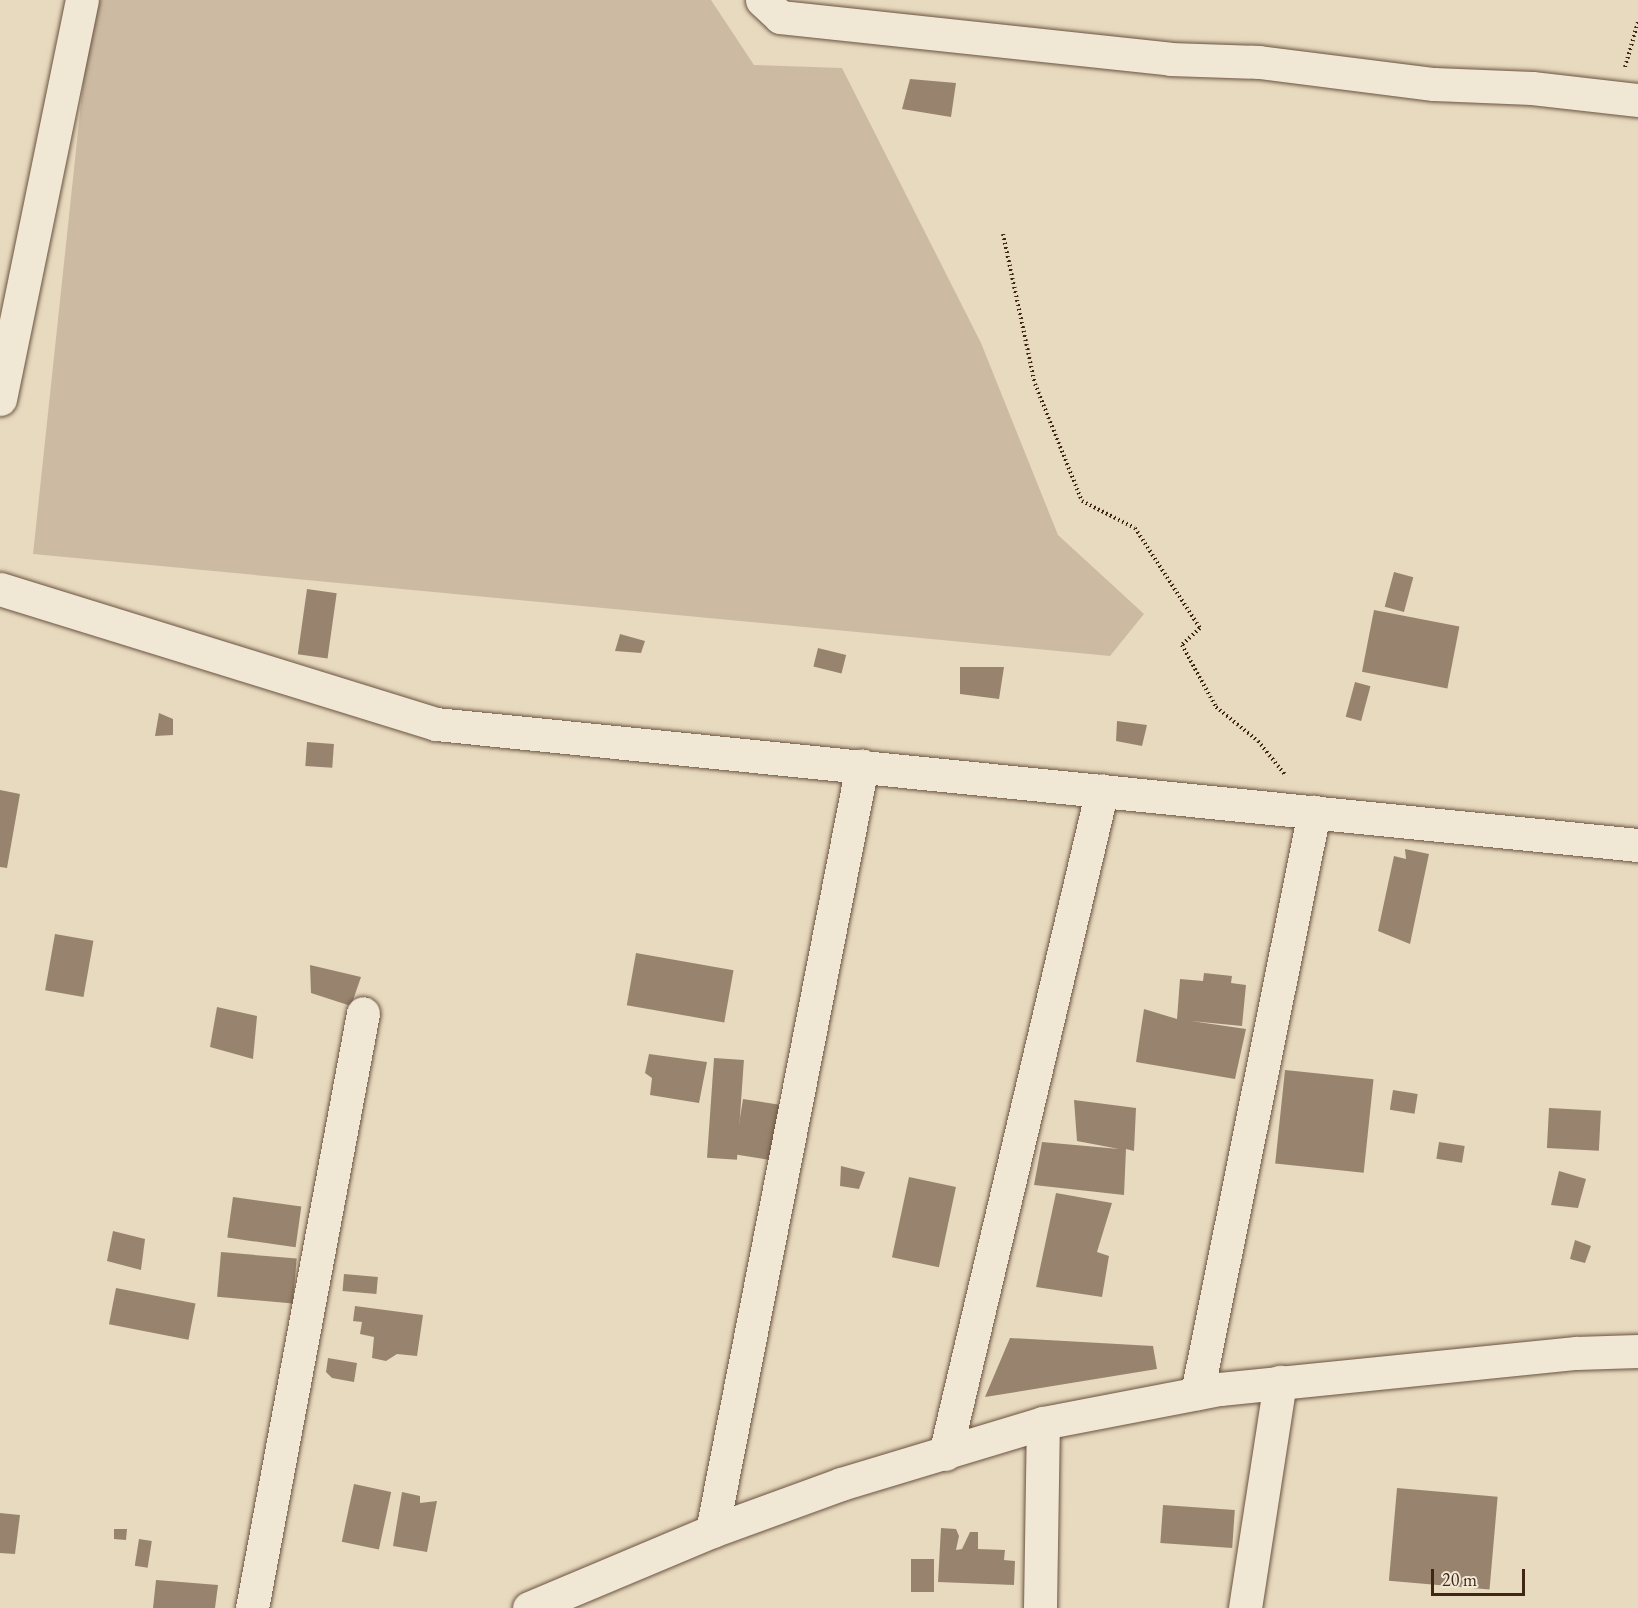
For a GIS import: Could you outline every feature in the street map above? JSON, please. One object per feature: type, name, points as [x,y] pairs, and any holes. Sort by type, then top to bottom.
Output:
[{"type":"street","points":[[0,399],[82,0]]},
{"type":"street","points":[[762,0],[780,17],[1170,59],[1259,62],[1434,84],[1532,88],[1627,99]]},
{"type":"street","points":[[0,589],[436,724],[1638,845]]},
{"type":"street","points":[[712,1532],[862,766]]},
{"type":"street","points":[[945,1454],[1102,790]]},
{"type":"street","points":[[1197,1393],[1314,812]]},
{"type":"street","points":[[252,1608],[363,1013]]},
{"type":"street","points":[[529,1608],[584,1596],[712,1532],[842,1484],[1043,1423],[1197,1393],[1280,1382],[1576,1353],[1638,1351]]},
{"type":"street","points":[[1245,1608],[1280,1382]]},
{"type":"street","points":[[1040,1608],[1043,1423]]},
{"type":"path","points":[[1627,99],[1638,22]]},
{"type":"path","points":[[1003,234],[1035,384],[1082,501],[1135,528],[1200,628],[1182,645],[1216,707],[1258,741],[1314,812]]},
{"type":"shaded area","points":[[92,0],[711,0],[754,65],[842,68],[981,343],[1058,535],[1144,614],[1110,656],[33,554]]},
{"type":"building","points":[[910,79],[956,83],[951,117],[902,109]]},
{"type":"building","points":[[1394,572],[1413,577],[1404,612],[1385,607]]},
{"type":"building","points":[[307,589],[337,593],[328,659],[298,654]]},
{"type":"building","points":[[1374,610],[1459,627],[1447,688],[1362,672]]},
{"type":"building","points":[[620,634],[645,641],[641,653],[615,651]]},
{"type":"building","points":[[818,648],[846,655],[842,673],[813,666]]},
{"type":"building","points":[[960,667],[1004,667],[999,699],[960,694]]},
{"type":"building","points":[[1355,682],[1370,686],[1361,721],[1346,717]]},
{"type":"building","points":[[159,713],[173,719],[173,735],[155,736]]},
{"type":"building","points":[[1117,721],[1147,725],[1142,746],[1116,741]]},
{"type":"building","points":[[307,742],[334,744],[332,768],[305,766]]},
{"type":"building","points":[[0,790],[20,794],[7,868],[0,867]]},
{"type":"building","points":[[1405,849],[1429,854],[1410,944],[1378,931],[1394,856],[1406,859]]},
{"type":"building","points":[[55,934],[93,941],[84,997],[45,990]]},
{"type":"building","points":[[636,953],[733,970],[724,1022],[627,1005]]},
{"type":"building","points":[[310,965],[361,977],[351,1006],[311,993]]},
{"type":"building","points":[[1204,973],[1232,976],[1231,983],[1246,985],[1242,1026],[1191,1021],[1246,1029],[1235,1079],[1136,1062],[1144,1009],[1177,1019],[1180,979],[1203,981]]},
{"type":"building","points":[[217,1007],[257,1016],[253,1059],[210,1047]]},
{"type":"building","points":[[649,1054],[707,1062],[699,1103],[650,1095],[652,1078],[645,1073]]},
{"type":"building","points":[[714,1058],[744,1060],[737,1160],[707,1158]]},
{"type":"building","points":[[1285,1070],[1374,1079],[1364,1173],[1275,1163]]},
{"type":"building","points":[[1393,1090],[1418,1094],[1415,1114],[1390,1110]]},
{"type":"building","points":[[743,1099],[787,1106],[779,1161],[734,1154]]},
{"type":"building","points":[[1074,1100],[1136,1108],[1134,1151],[1126,1149],[1124,1195],[1034,1185],[1042,1142],[1119,1149],[1077,1141]]},
{"type":"building","points":[[1549,1108],[1601,1111],[1599,1151],[1547,1148]]},
{"type":"building","points":[[1439,1142],[1465,1146],[1462,1163],[1436,1159]]},
{"type":"building","points":[[841,1166],[865,1172],[859,1189],[840,1186]]},
{"type":"building","points":[[1559,1171],[1586,1179],[1578,1208],[1551,1205]]},
{"type":"building","points":[[909,1177],[956,1187],[939,1267],[892,1257]]},
{"type":"building","points":[[1056,1193],[1112,1203],[1097,1252],[1109,1256],[1102,1297],[1036,1287]]},
{"type":"building","points":[[233,1197],[301,1207],[296,1247],[227,1238]]},
{"type":"building","points":[[113,1231],[145,1239],[141,1270],[107,1261]]},
{"type":"building","points":[[1575,1240],[1591,1246],[1585,1263],[1570,1259]]},
{"type":"building","points":[[221,1252],[297,1259],[293,1303],[217,1297]]},
{"type":"building","points":[[344,1274],[378,1277],[376,1294],[343,1291]]},
{"type":"building","points":[[116,1288],[196,1303],[188,1340],[109,1324]]},
{"type":"building","points":[[355,1306],[423,1315],[417,1356],[397,1354],[386,1361],[372,1358],[374,1337],[360,1334],[362,1322],[353,1321]]},
{"type":"building","points":[[1010,1338],[1153,1346],[1157,1369],[985,1397]]},
{"type":"building","points":[[328,1358],[357,1363],[354,1382],[332,1378],[326,1372]]},
{"type":"building","points":[[354,1484],[391,1492],[379,1550],[342,1542]]},
{"type":"building","points":[[1397,1488],[1498,1497],[1490,1589],[1389,1581]]},
{"type":"building","points":[[402,1492],[420,1496],[420,1503],[437,1501],[427,1552],[393,1546]]},
{"type":"building","points":[[1163,1505],[1235,1510],[1232,1548],[1160,1543]]},
{"type":"building","points":[[0,1513],[20,1515],[15,1554],[0,1553]]},
{"type":"building","points":[[941,1528],[956,1529],[959,1536],[956,1550],[962,1549],[970,1532],[978,1532],[978,1549],[1005,1550],[1004,1560],[1015,1561],[1014,1585],[938,1582]]},
{"type":"building","points":[[114,1529],[127,1529],[126,1540],[114,1539]]},
{"type":"building","points":[[139,1539],[152,1541],[148,1568],[135,1566]]},
{"type":"building","points":[[911,1559],[934,1559],[934,1592],[911,1592]]},
{"type":"building","points":[[156,1580],[218,1585],[215,1608],[153,1608]]}]
